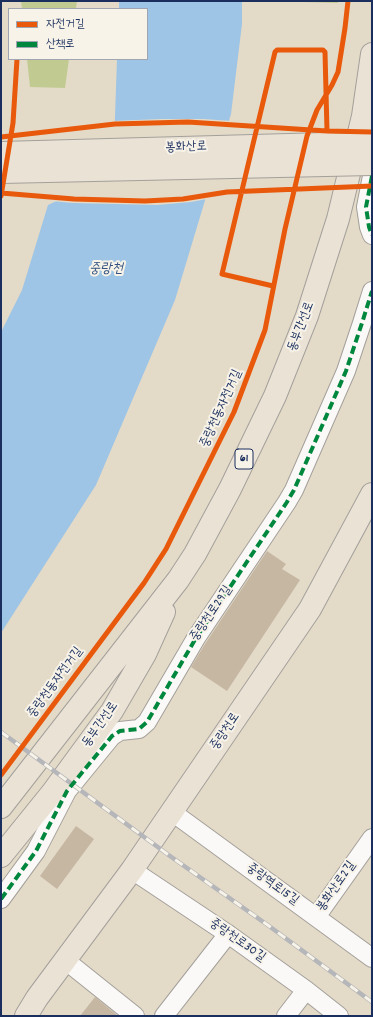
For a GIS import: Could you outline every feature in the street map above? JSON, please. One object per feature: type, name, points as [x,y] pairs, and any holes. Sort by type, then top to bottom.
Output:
[{"type":"main road","name":"동부간선로","points":[[1,807],[178,580],[195,554],[233,482],[275,396],[307,316],[338,219],[363,116],[372,54]]},
{"type":"main road","name":"봉화산로","points":[[1,153],[325,144],[372,145]]},
{"type":"main road","name":"봉화산로","points":[[1,172],[372,164]]},
{"type":"main road","name":"중랑천로","points":[[26,1016],[36,998],[132,870],[310,609],[371,501]]},
{"type":"main road","name":"동부간선로","points":[[1,856],[52,793],[112,711],[145,654],[178,580]]},
{"type":"street","points":[[372,176],[366,206],[369,227],[372,235]]},
{"type":"street","name":"중랑천로29길","points":[[1,899],[36,851],[67,791],[102,748],[116,732],[139,728],[147,722],[196,638],[287,502],[294,490],[346,370],[372,291]]},
{"type":"street","name":"중랑역로15길","points":[[172,812],[372,958]]},
{"type":"street","name":"봉화산로2길","points":[[316,917],[372,838]]},
{"type":"street","name":"중랑천로30길","points":[[132,870],[228,934],[306,990],[339,1016]]},
{"type":"street","points":[[164,1016],[228,934]]},
{"type":"street","points":[[66,960],[135,1016]]},
{"type":"street","points":[[286,1016],[306,990]]},
{"type":"green space","points":[[21,1],[77,1],[76,8],[22,8]]},
{"type":"green space","points":[[266,1],[338,1],[338,3]]},
{"type":"green space","points":[[27,60],[69,60],[65,88],[30,87]]},
{"type":"water","name":"중랑천","points":[[119,1],[242,1],[242,24],[231,114],[175,300],[96,485],[1,633],[1,332],[22,290],[48,205],[113,174],[117,60],[148,60],[148,8],[119,8]]},
{"type":"pier","points":[[204,119],[231,121],[207,199],[157,205],[51,201],[111,173],[113,121]]},
{"type":"building","points":[[267,551],[286,564],[282,569],[300,580],[227,691],[191,667]]},
{"type":"building","points":[[76,826],[94,839],[57,889],[40,876]]},
{"type":"building","points":[[95,997],[118,1016],[80,1016]]},
{"type":"railway","points":[[1,732],[372,1002]]},
{"type":"marked path","points":[[372,176],[366,207],[369,227],[372,235]]},
{"type":"marked path","points":[[1,899],[36,851],[67,791],[112,736],[120,731],[139,729],[147,722],[196,638],[287,502],[294,490],[346,371],[372,291]]},
{"type":"cycle path","name":"중랑천동자전거길","points":[[1,775],[144,583],[166,549],[234,412],[265,330],[285,229],[307,136],[317,110],[338,72],[348,1]]},
{"type":"cycle path","points":[[273,286],[222,274],[275,52],[277,50],[323,50],[325,52],[327,131]]},
{"type":"cycle path","points":[[1,196],[13,123],[17,60]]},
{"type":"cycle path","points":[[1,137],[115,124],[188,122],[327,131],[372,132]]},
{"type":"cycle path","points":[[1,193],[74,199],[145,201],[183,199],[227,192],[372,186]]}]
